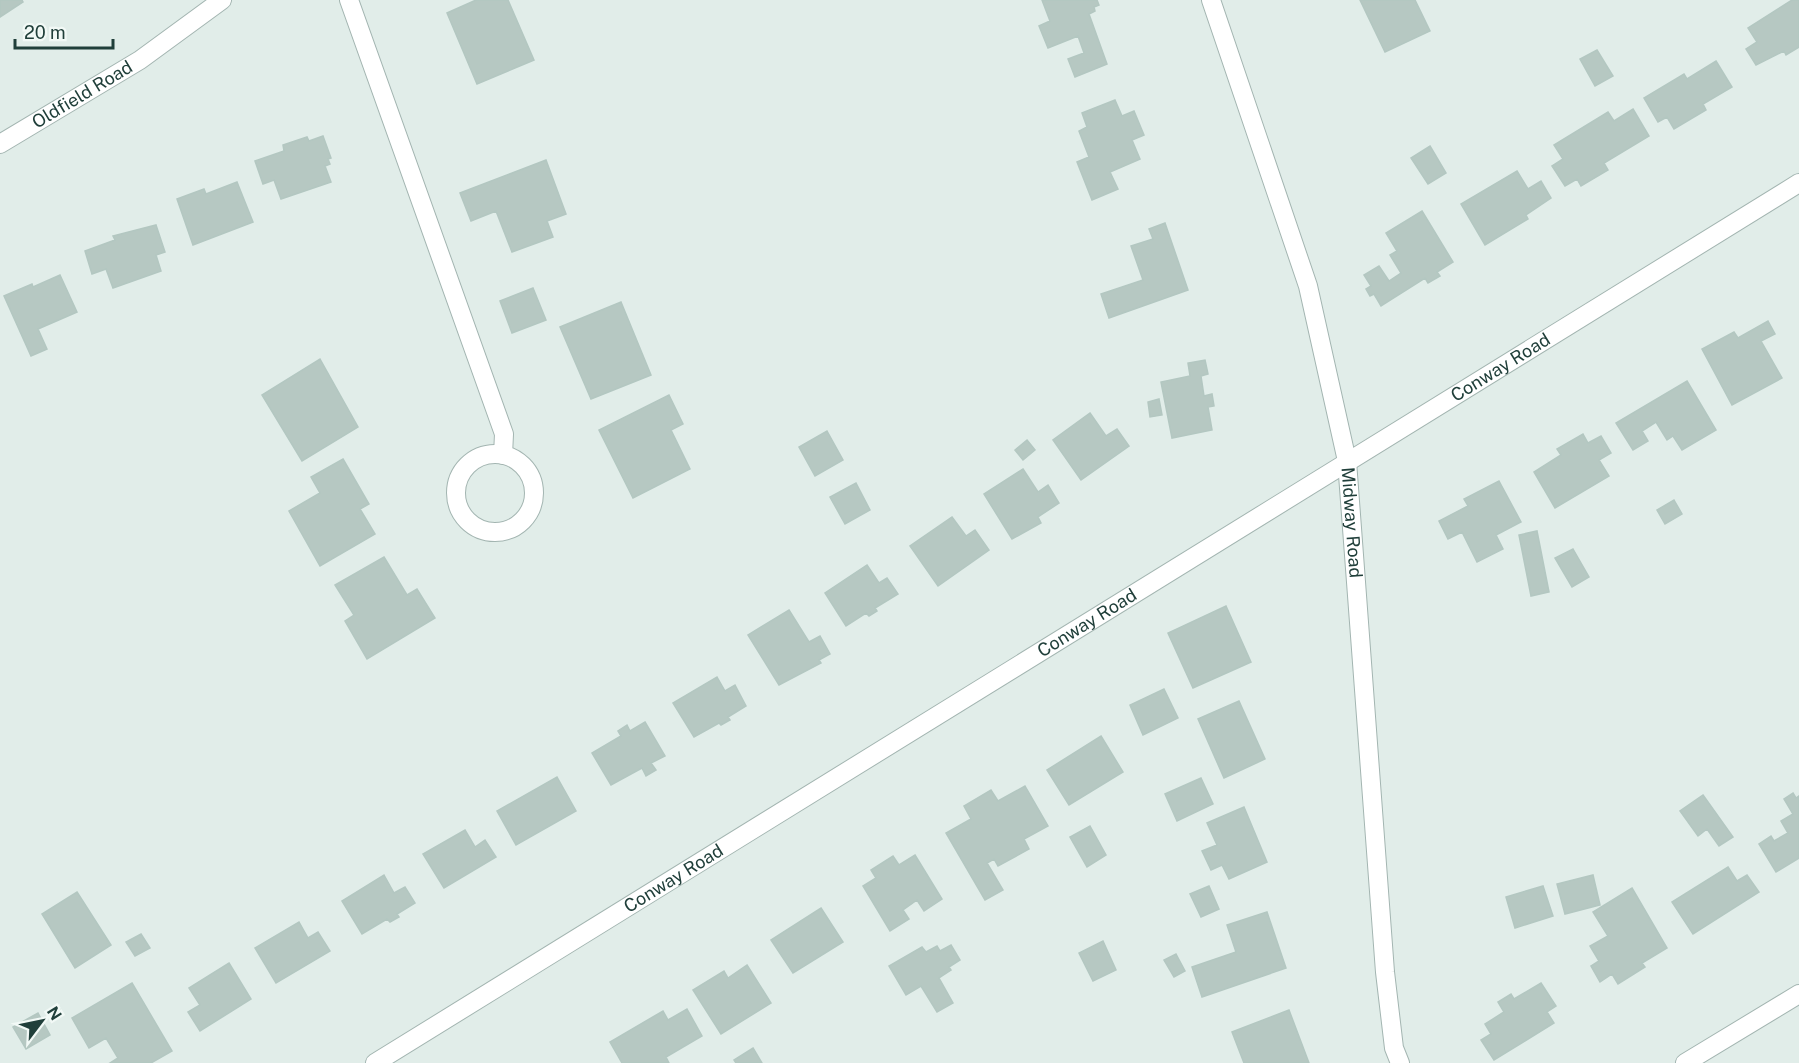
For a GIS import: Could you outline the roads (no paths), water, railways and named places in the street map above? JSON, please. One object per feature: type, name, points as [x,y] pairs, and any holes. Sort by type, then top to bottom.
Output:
[{"type":"street","name":"Oldfield Road","points":[[0,144],[140,60],[222,0]]},
{"type":"street","points":[[349,0],[504,435],[503,455]]},
{"type":"street","name":"Midway Road","points":[[1211,0],[1308,286],[1347,461],[1385,972],[1394,1048],[1400,1063]]},
{"type":"street","name":"Conway Road","points":[[375,1063],[1799,183]]},
{"type":"street","points":[[488,455],[503,455],[517,461],[528,472],[533,486],[533,502],[527,516],[517,526],[502,532],[487,531],[473,526],[462,515],[456,500],[457,485],[463,471],[474,460],[488,455]]},
{"type":"street","points":[[1685,1063],[1799,994]]}]
